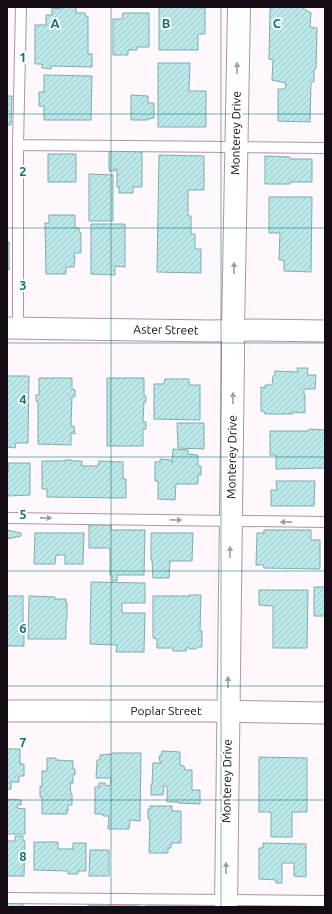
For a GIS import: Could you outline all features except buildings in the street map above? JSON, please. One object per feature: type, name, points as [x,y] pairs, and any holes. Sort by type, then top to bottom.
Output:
[{"type":"street","name":"Monterey Drive","points":[[226,903],[235,147],[239,7]]},
{"type":"street","name":"Aster Street","points":[[13,328],[325,331]]},
{"type":"street","name":"Poplar Street","points":[[7,711],[325,713]]},
{"type":"lane","points":[[13,328],[21,7]]},
{"type":"lane","points":[[18,145],[325,148]]},
{"type":"lane","points":[[7,518],[325,522]]},
{"type":"lane","points":[[7,898],[226,903],[325,901]]}]
